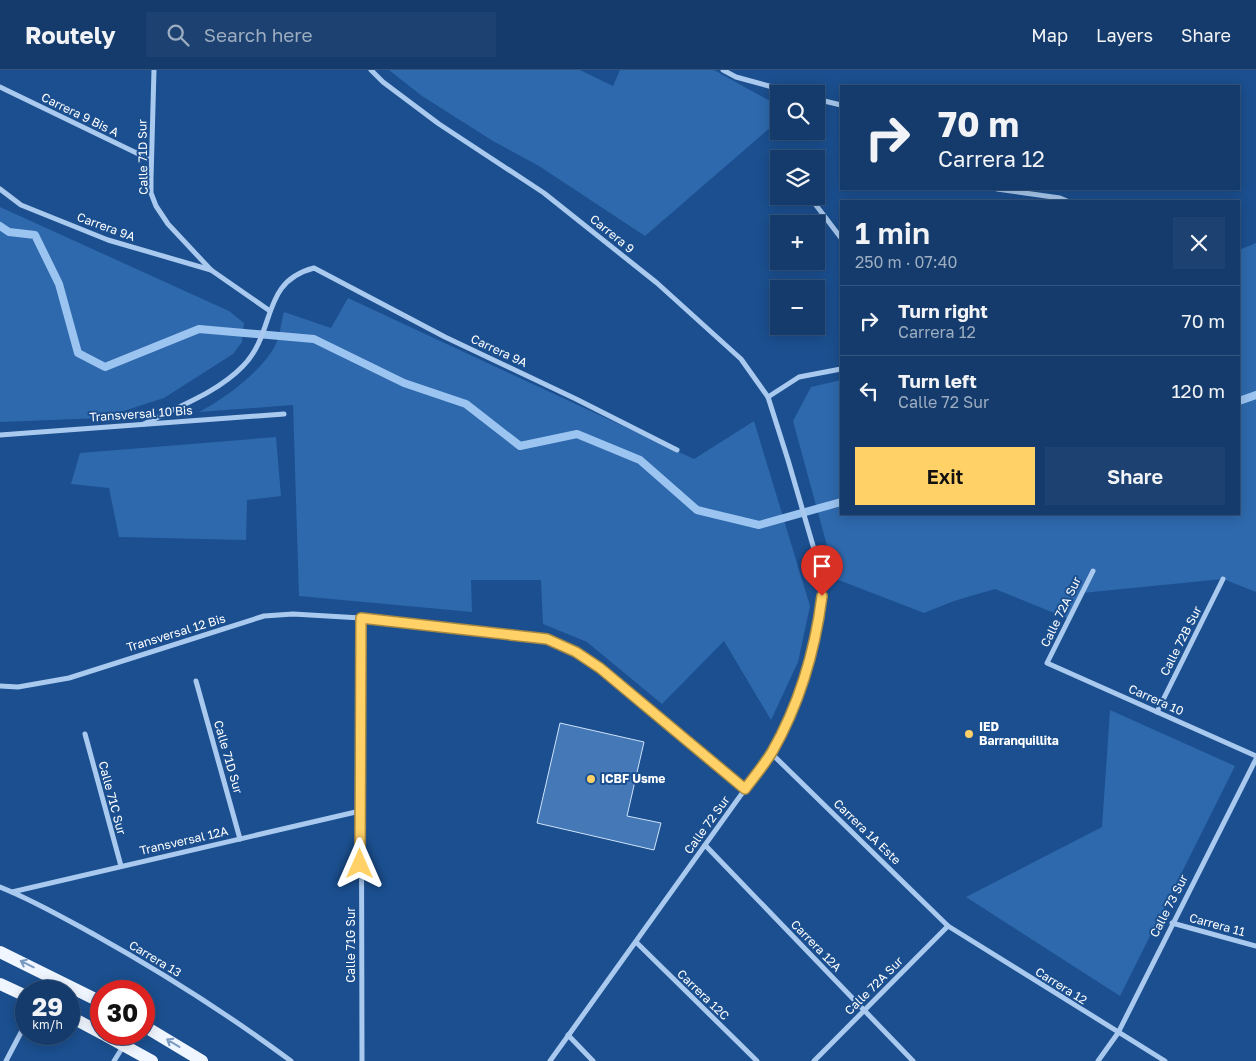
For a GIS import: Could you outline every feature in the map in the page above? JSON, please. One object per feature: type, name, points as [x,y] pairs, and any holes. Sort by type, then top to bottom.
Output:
[{"type":"main road","points":[[0,952],[90,997]]},
{"type":"main road","points":[[0,984],[15,991]]},
{"type":"main road","points":[[155,1033],[202,1061]]},
{"type":"main road","points":[[126,1045],[152,1061]]},
{"type":"street","name":"Calle 71D Sur","points":[[154,70],[151,193],[156,206],[168,224],[211,270],[270,312]]},
{"type":"street","name":"Carrera 9","points":[[371,70],[383,82],[423,113],[544,193],[657,283],[741,359],[768,397],[788,460]]},
{"type":"street","points":[[723,70],[736,77],[770,86]]},
{"type":"street","points":[[736,77],[737,70]]},
{"type":"street","name":"Carrera 9 Bis A","points":[[0,87],[151,160]]},
{"type":"street","points":[[825,101],[840,105]]},
{"type":"street","name":"Carrera 9A","points":[[0,189],[21,205],[108,240],[211,270]]},
{"type":"street","points":[[1004,190],[1065,200]]},
{"type":"street","points":[[816,205],[840,237]]},
{"type":"street","name":"Carrera 9A","points":[[270,312],[275,297],[284,284],[298,273],[314,268],[444,337],[576,399],[677,450]]},
{"type":"street","points":[[144,424],[234,375],[256,350],[268,322],[270,312]]},
{"type":"street","points":[[768,397],[799,377],[840,369]]},
{"type":"street","name":"Transversal 10 Bis","points":[[0,435],[284,414]]},
{"type":"street","name":"Calle 72 Sur","points":[[550,1061],[771,753],[796,704],[813,651],[822,596],[821,573],[788,460]]},
{"type":"street","name":"Calle 72A Sur","points":[[1048,663],[1093,570]]},
{"type":"street","name":"Calle 72B Sur","points":[[1157,712],[1224,579]]},
{"type":"street","name":"Transversal 12 Bis","points":[[0,686],[18,686],[69,678],[264,616],[293,614],[361,618]]},
{"type":"street","points":[[361,618],[547,639],[576,652],[600,668],[745,789]]},
{"type":"street","name":"Calle 71G Sur","points":[[361,618],[362,1061]]},
{"type":"street","name":"Carrera 10","points":[[1048,663],[1256,758]]},
{"type":"street","name":"Calle 71D Sur","points":[[196,681],[240,839]]},
{"type":"street","name":"Calle 71C Sur","points":[[85,734],[121,866]]},
{"type":"street","name":"Carrera 1A Este","points":[[771,753],[948,926]]},
{"type":"street","name":"Calle 73 Sur","points":[[1098,1061],[1118,1033],[1256,758]]},
{"type":"street","name":"Transversal 12A","points":[[12,892],[360,811]]},
{"type":"street","name":"Carrera 12A","points":[[705,845],[913,1061]]},
{"type":"street","name":"Carrera 13","points":[[0,887],[137,959],[250,1031],[291,1061]]},
{"type":"street","name":"Carrera 11","points":[[1172,923],[1256,946]]},
{"type":"street","name":"Calle 72A Sur","points":[[814,1061],[948,926]]},
{"type":"street","name":"Carrera 12","points":[[948,926],[1165,1061]]},
{"type":"street","name":"Carrera 12C","points":[[636,942],[757,1061]]},
{"type":"street","points":[[568,1035],[593,1061]]},
{"type":"street","points":[[6,1061],[15,1044]]},
{"type":"street","points":[[114,1061],[123,1045]]},
{"type":"shaded area","points":[[389,70],[580,70],[613,86],[620,70],[714,70],[770,101],[770,128],[645,236],[539,166],[493,141],[422,96]]},
{"type":"shaded area","points":[[0,207],[229,311],[244,323],[242,342],[233,354],[164,398],[102,418],[0,422]]},
{"type":"shaded area","points":[[1256,243],[1256,592],[1223,579],[1082,593],[1069,619],[995,589],[954,601],[924,613],[836,579],[793,421],[811,387],[840,380],[840,515],[1240,515],[1240,250]]},
{"type":"shaded area","points":[[348,298],[694,459],[754,421],[810,606],[798,662],[771,720],[724,641],[662,704],[587,642],[543,624],[541,580],[471,580],[472,612],[299,596],[293,405],[199,412],[231,392],[260,366],[277,342],[284,312],[331,328]]},
{"type":"shaded area","points":[[276,437],[281,496],[247,500],[246,540],[119,537],[109,488],[71,484],[80,453]]},
{"type":"shaded area","points":[[1110,710],[1235,766],[1120,996],[966,897],[1102,827]]},
{"type":"building","name":"ICBF Usme","points":[[560,723],[644,742],[627,816],[661,823],[654,850],[537,823]]},
{"type":"waterway","points":[[0,226],[9,232],[35,235],[59,284],[78,353],[105,367],[199,329],[314,339],[404,383],[466,404],[520,446],[577,434],[640,460],[697,510],[759,525],[840,502]]},
{"type":"waterway","points":[[1240,401],[1256,395]]},
{"type":"place","name":"IED Barranquillita","points":[[969,734]]},
{"type":"place","name":"ICBF Usme","points":[[591,779]]},
{"type":"route","points":[[360,864],[361,618],[547,639],[576,652],[600,668],[745,789],[771,753],[796,704],[813,651],[819,624],[822,596]]}]
